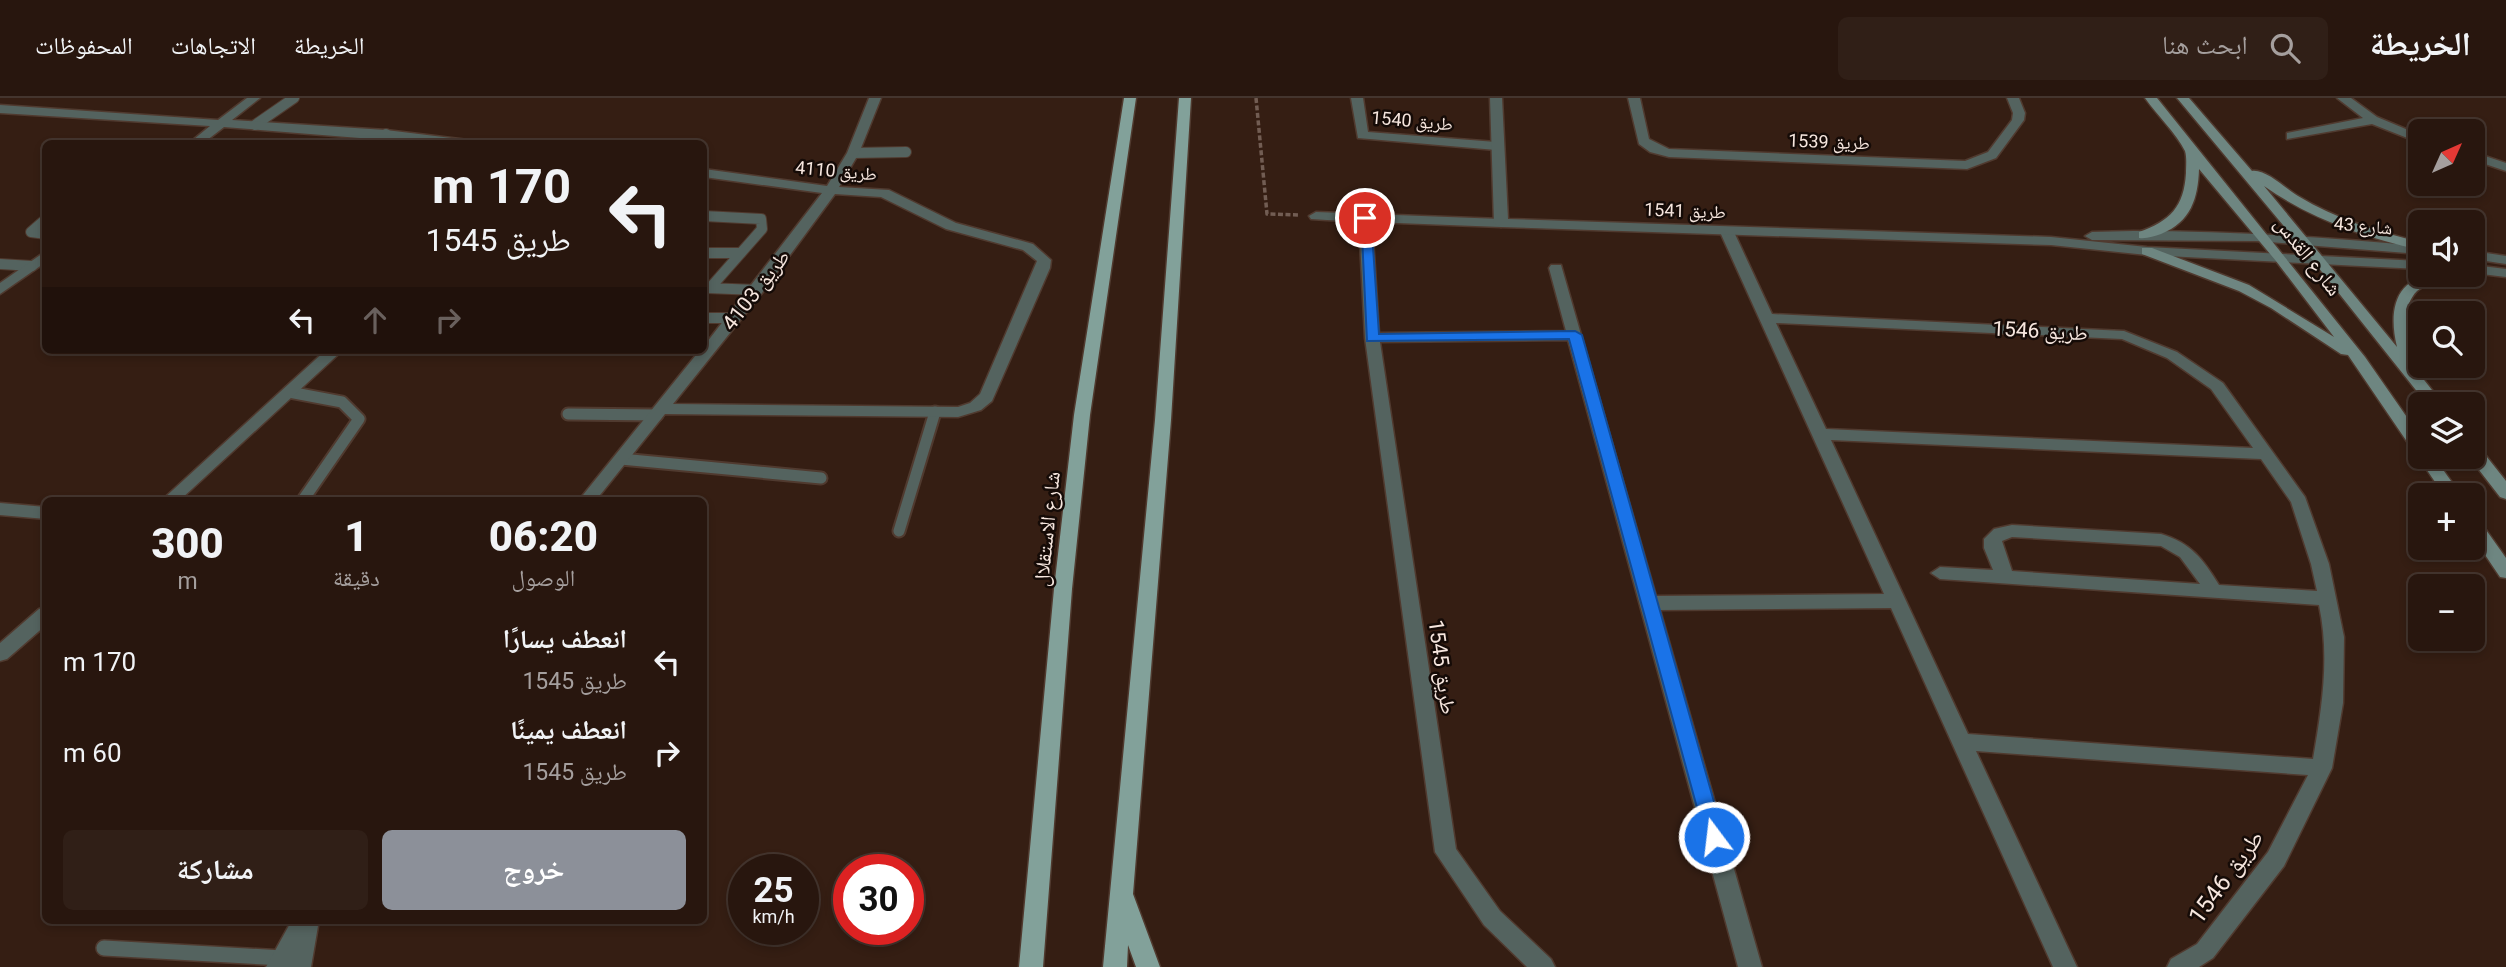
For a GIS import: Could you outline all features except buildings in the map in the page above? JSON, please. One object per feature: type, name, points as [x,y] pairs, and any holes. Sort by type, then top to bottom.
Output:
[{"type":"main road","name":"شارع الاستقلال","points":[[1031,967],[1063,589],[1079,442],[1130,98]]},
{"type":"main road","points":[[1115,967],[1163,420],[1185,98]]},
{"type":"main road","name":"شارع القدس","points":[[2151,98],[2192,153],[2267,239],[2360,360],[2408,430]]},
{"type":"main road","name":"شارع القدس","points":[[2183,98],[2319,259],[2408,370]]},
{"type":"main road","points":[[2144,234],[2172,223],[2189,203],[2193,192],[2192,153]]},
{"type":"main road","points":[[2233,156],[2274,187],[2324,217],[2408,244]]},
{"type":"main road","points":[[2147,251],[2255,293],[2360,360]]},
{"type":"main road","points":[[2408,351],[2399,311],[2412,287]]},
{"type":"main road","name":"شارع القدس","points":[[2414,378],[2425,392]]},
{"type":"main road","points":[[2485,466],[2506,493]]},
{"type":"main road","points":[[2485,541],[2506,572]]},
{"type":"main road","points":[[1122,895],[1148,967]]},
{"type":"street","points":[[199,140],[254,98]]},
{"type":"street","name":"طريق 4103","points":[[707,352],[831,190],[853,153],[875,98]]},
{"type":"street","name":"طريق 1540","points":[[1357,98],[1360,132],[1366,137],[1496,146]]},
{"type":"street","points":[[1496,98],[1501,223]]},
{"type":"street","name":"طريق 1539","points":[[1634,98],[1643,141],[1654,149],[1669,153],[1966,165],[1992,155],[2018,120],[2020,113],[2013,98]]},
{"type":"street","points":[[2343,98],[2373,120],[2408,134]]},
{"type":"street","points":[[0,109],[386,134],[435,140]]},
{"type":"street","points":[[2291,136],[2373,120]]},
{"type":"street","points":[[2485,160],[2506,167]]},
{"type":"street","name":"طريق 4110","points":[[707,173],[831,190],[884,193],[951,226],[1038,252],[1044,260],[1043,268],[983,402],[958,412],[935,412]]},
{"type":"street","name":"طريق 1541","points":[[1316,216],[2052,241],[2147,251],[2281,258]]},
{"type":"street","name":"طريق 1545","points":[[1365,218],[1372,338],[1446,852],[1492,918],[1543,967]]},
{"type":"street","points":[[1727,232],[2065,967]]},
{"type":"street","name":"طريق 1541","points":[[2052,241],[2144,234],[2267,239]]},
{"type":"street","name":"شارع 43","points":[[2267,239],[2408,247]]},
{"type":"street","points":[[2485,257],[2506,260]]},
{"type":"street","points":[[0,289],[42,258]]},
{"type":"street","name":"شارع 43","points":[[2281,258],[2408,264]]},
{"type":"street","points":[[1556,268],[1750,967]]},
{"type":"street","points":[[2485,270],[2506,273]]},
{"type":"street","name":"طريق 1546","points":[[1766,318],[2124,335],[2172,355],[2217,386],[2299,501],[2329,599],[2335,637],[2333,703],[2322,768],[2276,859],[2205,951],[2179,967]]},
{"type":"street","points":[[1372,338],[1575,335]]},
{"type":"street","points":[[173,497],[331,354]]},
{"type":"street","name":"طريق 4103","points":[[589,497],[706,354]]},
{"type":"street","points":[[660,412],[935,412]]},
{"type":"street","points":[[1820,434],[2265,454]]},
{"type":"street","points":[[0,509],[42,513]]},
{"type":"street","points":[[2005,578],[1993,548],[1993,539],[2000,533],[2012,531],[2161,540],[2178,545],[2190,555],[2213,591]]},
{"type":"street","points":[[1940,573],[2329,599]]},
{"type":"street","points":[[1649,603],[1895,601]]},
{"type":"street","points":[[0,654],[42,617]]},
{"type":"street","points":[[1962,743],[2322,768]]},
{"type":"street","points":[[286,964],[304,924]]},
{"type":"lane","points":[[255,125],[294,98]]},
{"type":"lane","points":[[379,140],[386,134]]},
{"type":"lane","points":[[853,153],[905,152]]},
{"type":"lane","points":[[707,216],[761,219],[762,229],[707,288]]},
{"type":"lane","points":[[42,222],[31,232],[42,233]]},
{"type":"lane","points":[[707,253],[741,253]]},
{"type":"lane","points":[[0,264],[32,266]]},
{"type":"lane","points":[[707,288],[757,290]]},
{"type":"lane","points":[[707,317],[734,318]]},
{"type":"lane","points":[[289,392],[342,402],[359,419],[305,497]]},
{"type":"lane","points":[[568,414],[660,412]]},
{"type":"lane","points":[[899,531],[935,412]]},
{"type":"lane","points":[[621,459],[821,478]]},
{"type":"lane","points":[[104,948],[286,964]]},
{"type":"path","points":[[1256,98],[1267,214],[1316,216]]},
{"type":"route","points":[[1365,218],[1372,338],[1575,335],[1714,837]]}]
